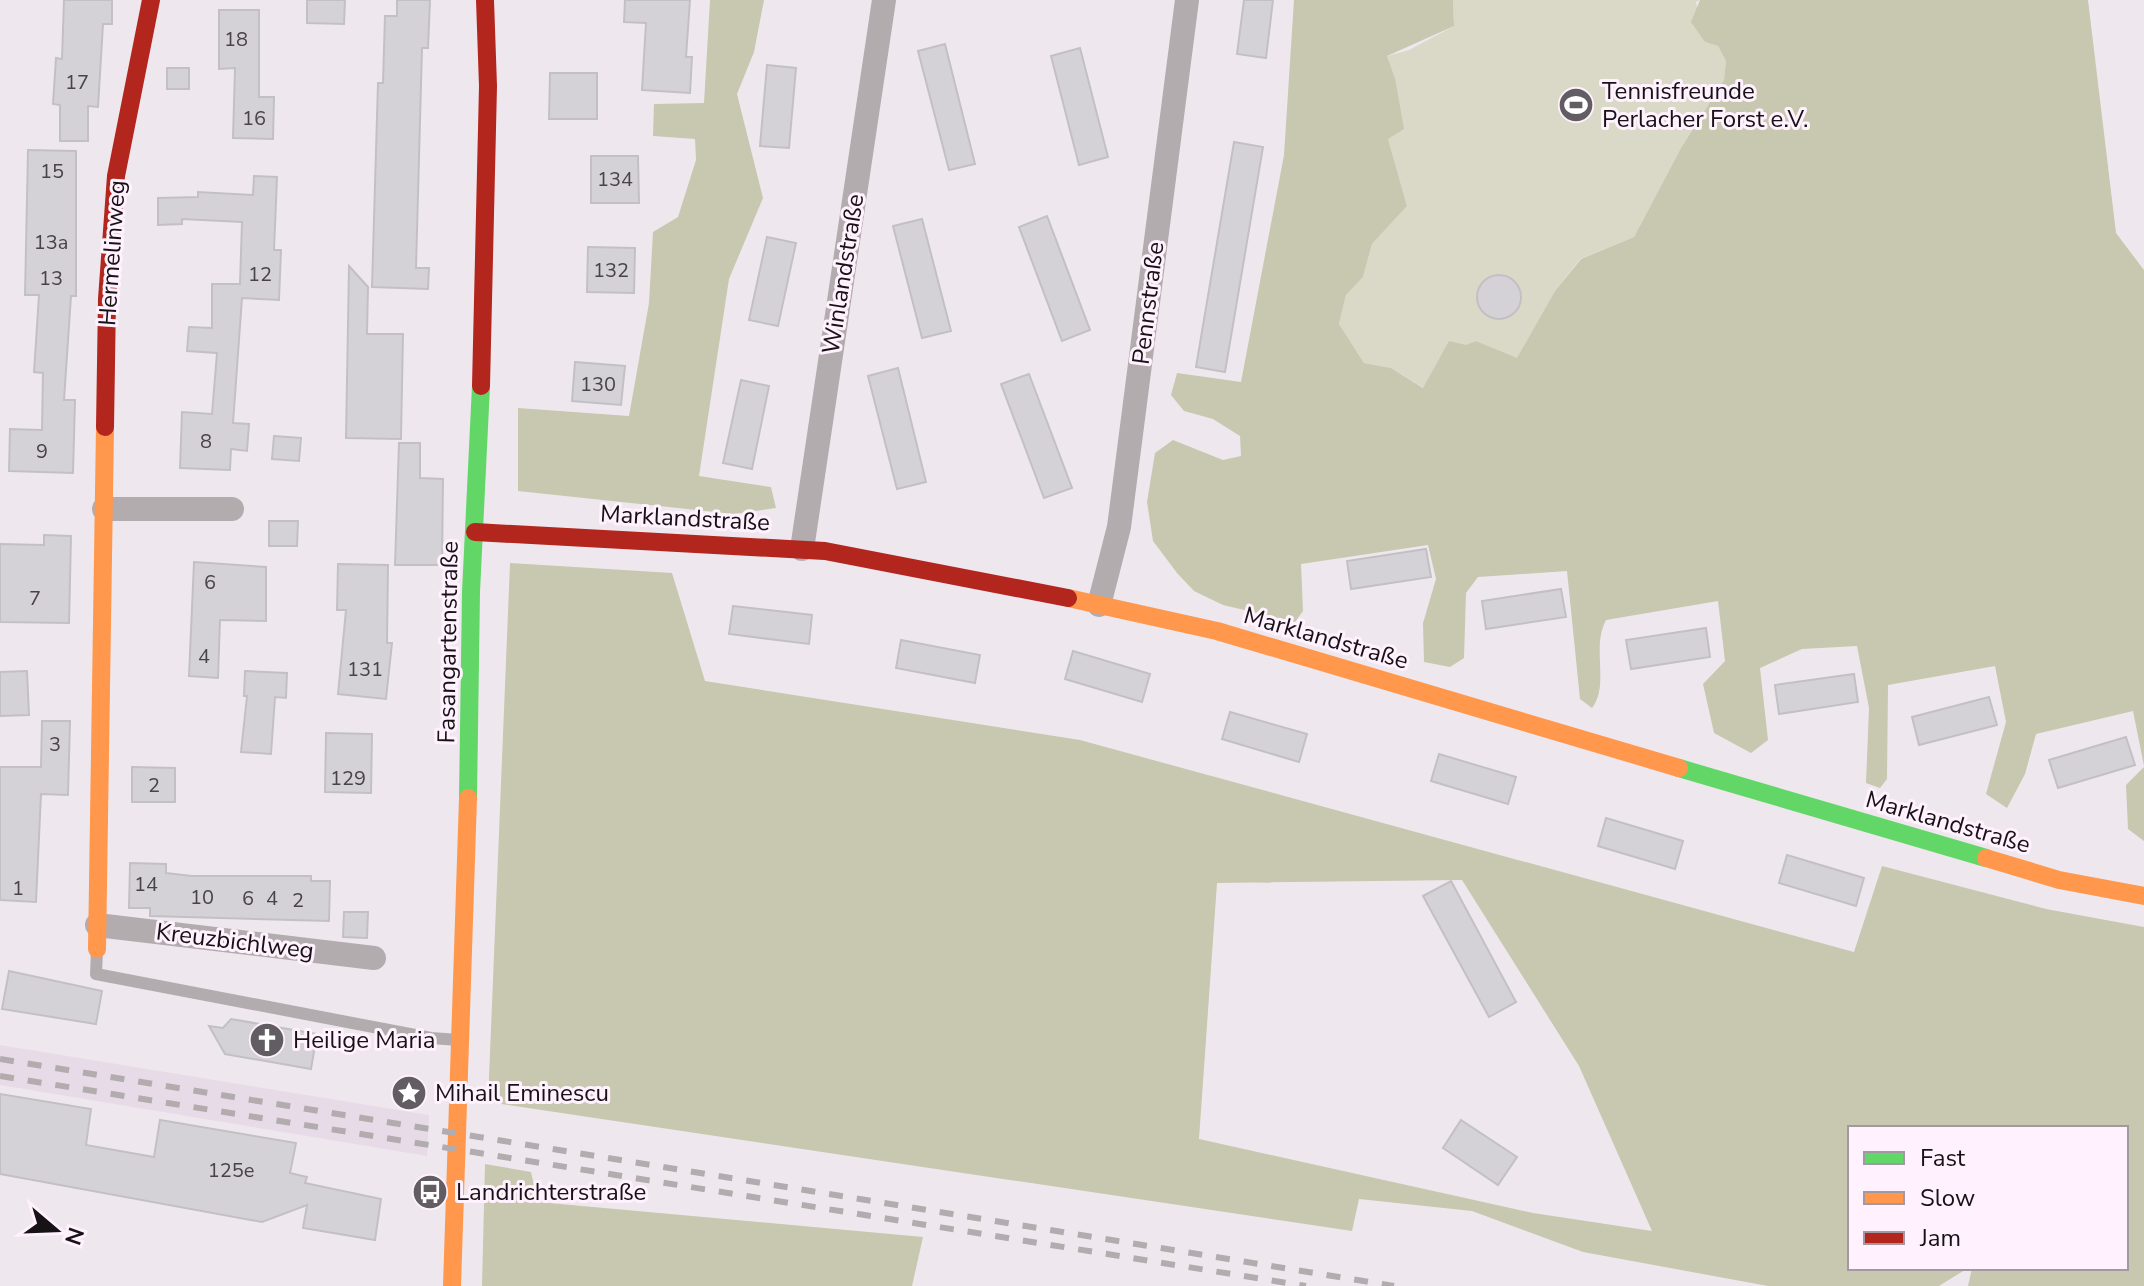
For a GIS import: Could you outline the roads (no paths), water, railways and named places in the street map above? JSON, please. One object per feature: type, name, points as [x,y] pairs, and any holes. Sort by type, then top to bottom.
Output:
[{"type":"street","name":"Hermelinweg","points":[[97,937],[107,299],[116,176],[151,0]]},
{"type":"street","name":"Fasangartenstraße","points":[[452,1286],[486,205],[485,0]]},
{"type":"street","name":"Winlandstraße","points":[[802,549],[884,0]]},
{"type":"street","name":"Pennstraße","points":[[1099,605],[1119,527],[1187,0]]},
{"type":"street","points":[[104,509],[232,509]]},
{"type":"street","name":"Marklandstraße","points":[[475,532],[802,549],[1099,605],[1217,631],[2059,880],[2144,896]]},
{"type":"street","name":"Kreuzbichlweg","points":[[97,937],[374,958]]},
{"type":"lane","points":[[97,937],[96,974],[422,1037],[459,1040]]},
{"type":"railway","points":[[0,1059],[1394,1286]]},
{"type":"railway","points":[[0,1076],[1306,1286]]},
{"type":"place","name":"Tennisfreunde Perlacher Forst e.V.","points":[[1576,105]]},
{"type":"place","name":"Heilige Maria","points":[[267,1040]]},
{"type":"place","name":"Mihail Eminescu","points":[[409,1093]]},
{"type":"place","name":"Landrichterstraße","points":[[430,1192]]}]
